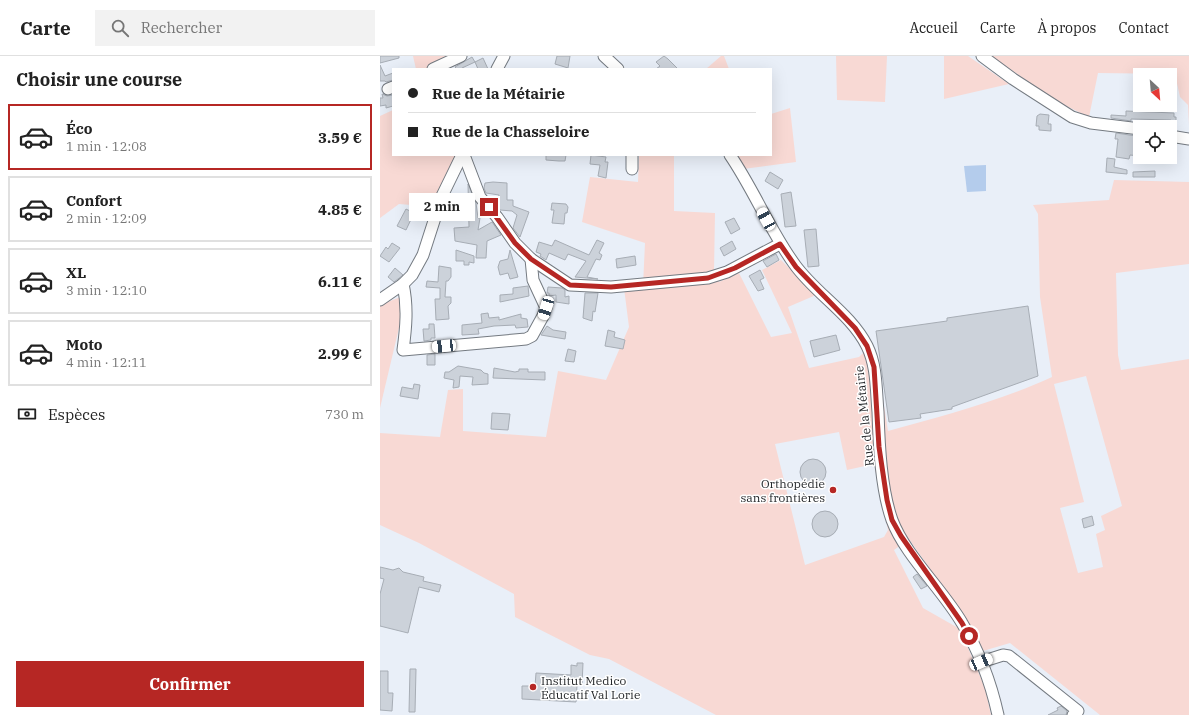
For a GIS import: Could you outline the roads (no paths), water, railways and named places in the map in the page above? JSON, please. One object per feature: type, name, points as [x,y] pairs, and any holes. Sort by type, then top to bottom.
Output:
[{"type":"street","points":[[435,68],[461,56]]},
{"type":"street","points":[[498,68],[504,56]]},
{"type":"street","points":[[604,56],[617,68]]},
{"type":"street","points":[[982,56],[1013,79],[1072,117],[1091,123],[1133,128]]},
{"type":"street","points":[[1177,137],[1189,139]]},
{"type":"street","points":[[380,300],[403,284],[412,275],[422,255],[442,196],[462,156]]},
{"type":"street","points":[[463,156],[480,197],[498,217],[515,243],[531,259],[570,285],[611,287],[708,278],[727,272],[780,244]]},
{"type":"street","points":[[632,156],[632,169]]},
{"type":"street","name":"Rue de la Métairie","points":[[731,156],[780,244],[796,267],[855,328],[867,346],[874,367],[879,447],[887,500],[892,520],[901,536],[962,623],[981,662],[993,695],[998,715]]},
{"type":"street","points":[[403,284],[406,298],[407,324],[403,350],[526,339],[532,336],[546,308],[533,280],[531,259]]},
{"type":"street","points":[[981,662],[1003,654],[1009,656],[1078,711],[1073,715]]},
{"type":"water","points":[[986,165],[986,191],[967,192],[964,166]]},
{"type":"place","name":"Orthopédie sans frontières","points":[[833,490]]},
{"type":"place","name":"Institut Medico Éducatif Val Lorie","points":[[533,687]]}]
